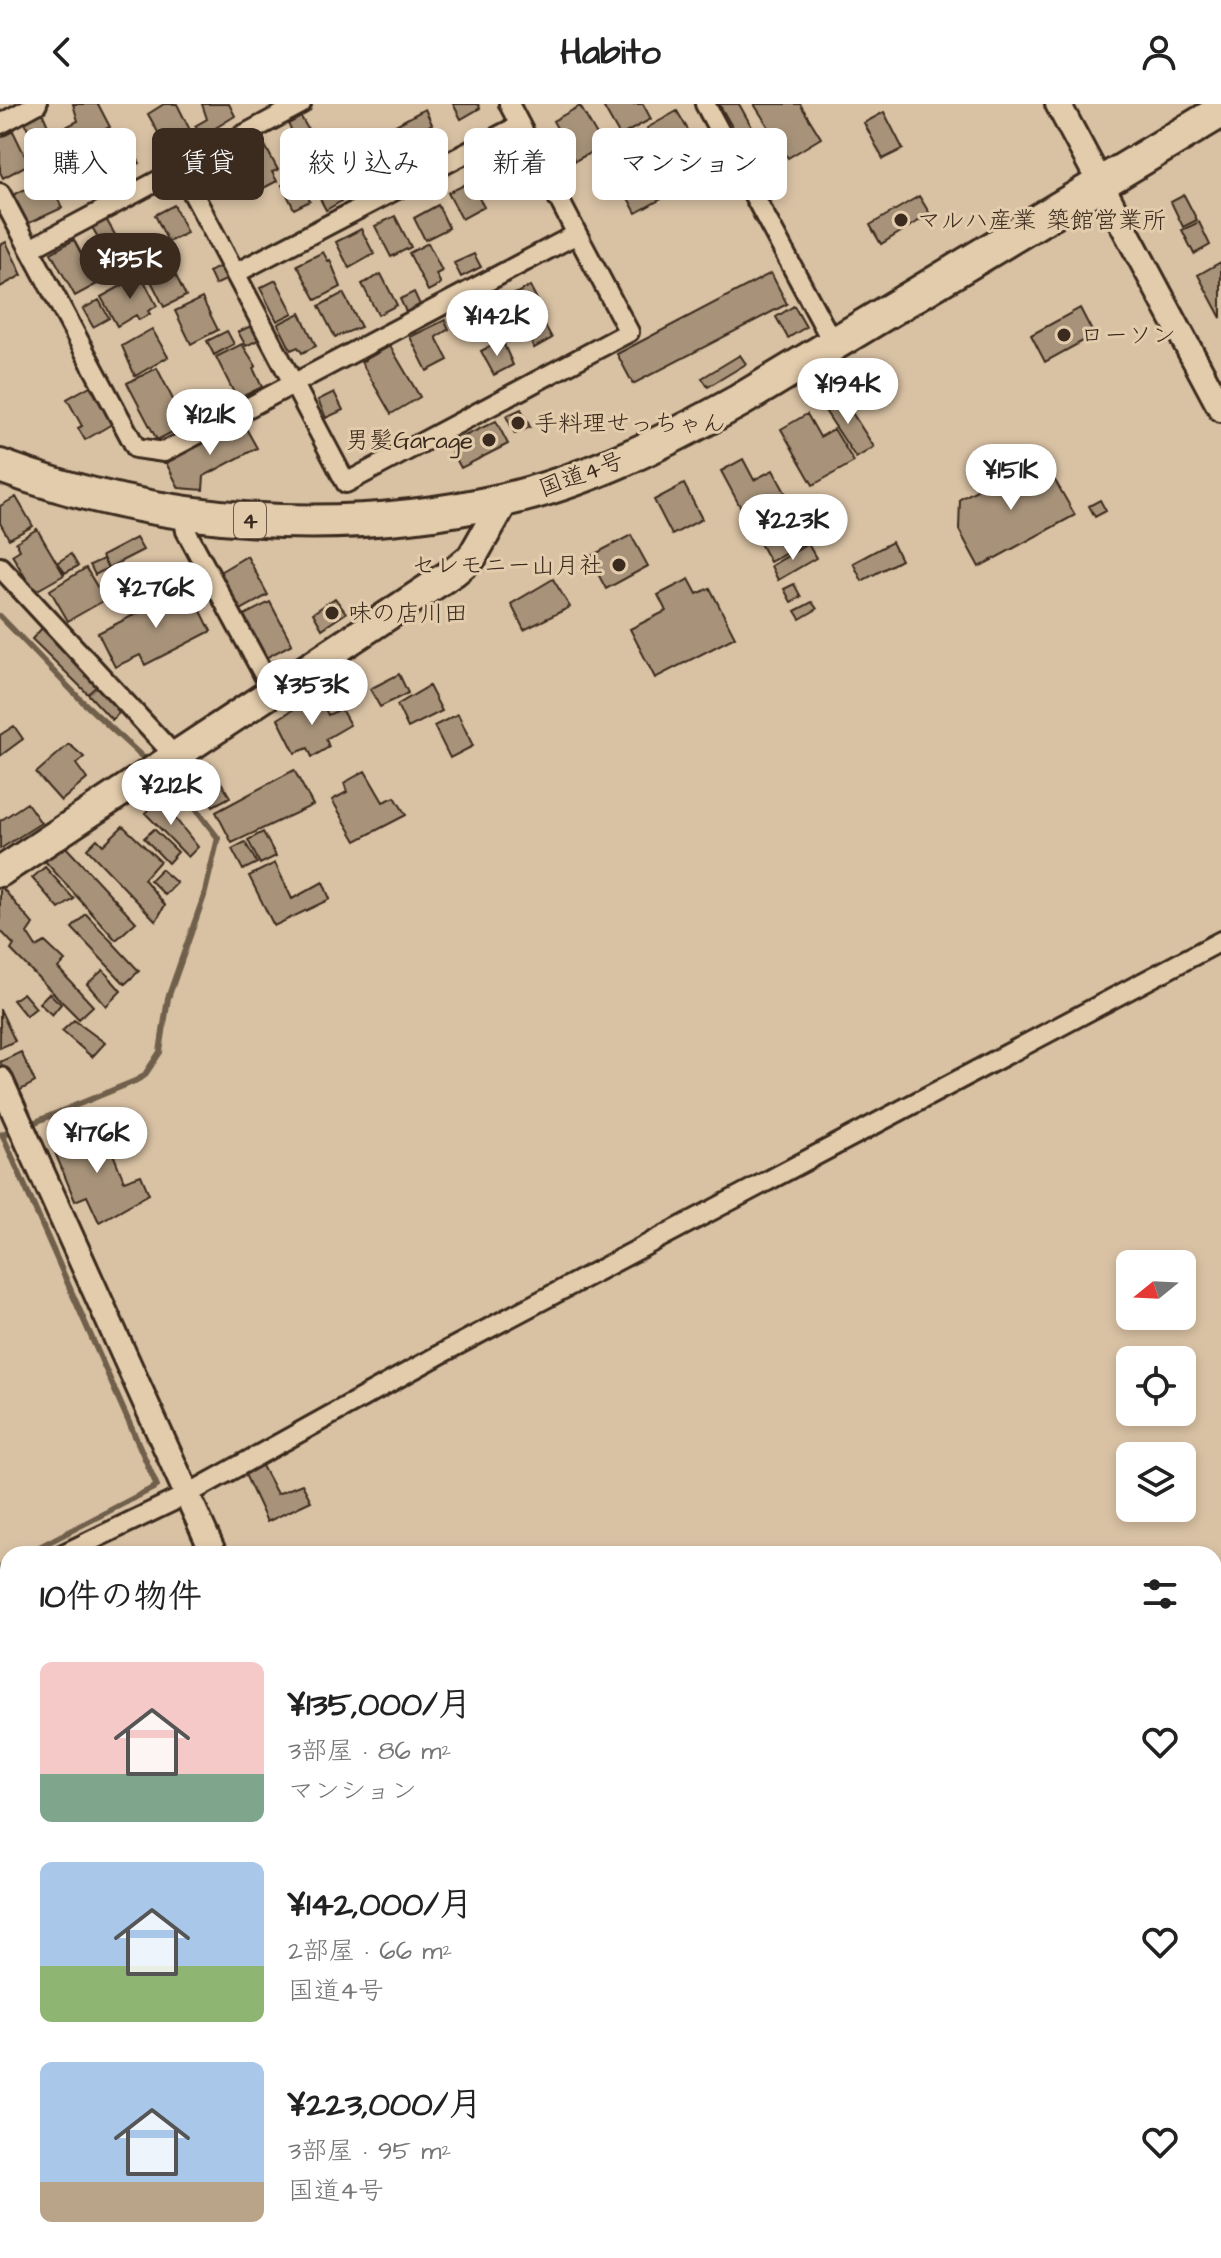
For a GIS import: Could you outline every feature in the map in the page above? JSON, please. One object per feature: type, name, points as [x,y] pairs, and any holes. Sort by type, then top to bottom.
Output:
[{"type":"highway","name":"国道4号","points":[[0,466],[71,489],[183,513],[255,520],[330,521],[430,512],[505,499],[595,471],[666,441],[834,345],[1221,111]]},
{"type":"main road","points":[[0,872],[455,571],[472,557],[505,499]]},
{"type":"street","points":[[0,124],[37,104]]},
{"type":"street","points":[[256,128],[301,104]]},
{"type":"street","points":[[197,200],[346,483],[629,332],[509,104]]},
{"type":"street","points":[[705,104],[834,345]]},
{"type":"street","points":[[1058,104],[1221,409]]},
{"type":"street","points":[[236,273],[520,125]]},
{"type":"street","points":[[30,249],[152,184]]},
{"type":"street","points":[[0,193],[136,448],[164,452],[577,234]]},
{"type":"street","points":[[183,513],[186,531],[272,690]]},
{"type":"street","points":[[0,567],[161,764]]},
{"type":"street","points":[[80,1546],[188,1494],[448,1350],[1221,941]]},
{"type":"street","points":[[0,1080],[211,1546]]},
{"type":"building","points":[[73,104],[98,104],[110,127],[64,128],[78,121]]},
{"type":"building","points":[[164,104],[177,104],[189,128],[156,128],[148,114]]},
{"type":"building","points":[[202,104],[229,104],[235,116],[215,128],[195,126],[207,119]]},
{"type":"building","points":[[453,104],[478,104],[480,108],[461,119]]},
{"type":"building","points":[[643,104],[651,119],[635,128],[615,128],[603,106]]},
{"type":"building","points":[[719,104],[739,104],[752,128],[733,128]]},
{"type":"building","points":[[754,104],[800,104],[821,138],[788,158],[787,128],[769,128]]},
{"type":"building","points":[[580,106],[593,128],[592,152],[576,160],[576,128],[557,128],[553,121]]},
{"type":"building","points":[[425,109],[432,124],[425,128],[392,127]]},
{"type":"building","points":[[41,110],[48,126],[27,128],[23,118]]},
{"type":"building","points":[[677,111],[687,128],[647,128]]},
{"type":"building","points":[[884,112],[903,149],[883,159],[864,123]]},
{"type":"building","points":[[301,117],[307,128],[290,128],[288,124]]},
{"type":"building","points":[[13,131],[24,154],[24,167],[3,178],[0,172],[0,138]]},
{"type":"building","points":[[264,144],[278,170],[272,172],[277,181],[264,188]]},
{"type":"building","points":[[464,185],[464,200],[480,200],[484,207],[462,219],[448,193]]},
{"type":"building","points":[[24,190],[24,200],[59,200],[62,208],[25,225],[13,195]]},
{"type":"building","points":[[1184,195],[1197,220],[1183,227],[1171,202]]},
{"type":"building","points":[[919,196],[930,214],[881,244],[870,225]]},
{"type":"building","points":[[290,200],[310,200],[310,201],[294,209]]},
{"type":"building","points":[[321,200],[343,200],[326,210]]},
{"type":"building","points":[[629,200],[659,200],[636,213]]},
{"type":"building","points":[[174,205],[187,233],[168,242],[155,215]]},
{"type":"building","points":[[438,205],[449,228],[425,240],[414,218]]},
{"type":"building","points":[[395,216],[411,247],[391,257],[375,226]]},
{"type":"building","points":[[106,219],[118,240],[104,248],[92,227]]},
{"type":"building","points":[[1199,222],[1210,245],[1194,254],[1182,230]]},
{"type":"building","points":[[361,229],[374,254],[349,268],[336,242]]},
{"type":"building","points":[[149,236],[152,241],[160,237],[170,258],[138,273],[126,247]]},
{"type":"building","points":[[74,240],[97,284],[75,296],[51,253]]},
{"type":"building","points":[[6,242],[22,275],[0,287],[0,245]]},
{"type":"building","points":[[428,243],[442,271],[436,274],[441,284],[428,291],[409,253]]},
{"type":"building","points":[[323,252],[330,260],[341,287],[316,300],[297,265]]},
{"type":"building","points":[[474,254],[481,267],[461,277],[454,263]]},
{"type":"building","points":[[1221,262],[1221,318],[1198,275]]},
{"type":"building","points":[[171,266],[186,296],[164,307],[149,277]]},
{"type":"building","points":[[221,266],[228,279],[215,285],[209,272]]},
{"type":"building","points":[[771,273],[787,304],[633,384],[617,354]]},
{"type":"building","points":[[381,274],[397,305],[378,315],[362,284]]},
{"type":"building","points":[[141,275],[157,306],[139,320],[136,315],[117,326],[101,297]]},
{"type":"building","points":[[276,280],[293,313],[277,321],[260,288]]},
{"type":"building","points":[[530,286],[542,309],[522,319],[509,297]]},
{"type":"building","points":[[414,292],[421,307],[407,314],[400,299]]},
{"type":"building","points":[[343,293],[361,327],[335,337],[319,306]]},
{"type":"building","points":[[202,298],[218,330],[191,344],[175,311]]},
{"type":"building","points":[[99,300],[109,318],[93,327],[83,309]]},
{"type":"building","points":[[480,306],[495,328],[473,338],[462,315]]},
{"type":"building","points":[[794,306],[806,327],[788,338],[776,317]]},
{"type":"building","points":[[1080,308],[1094,335],[1045,362],[1031,335]]},
{"type":"building","points":[[300,313],[316,346],[302,353],[298,347],[291,350],[278,324]]},
{"type":"building","points":[[445,320],[449,329],[436,337],[448,360],[427,371],[410,337]]},
{"type":"building","points":[[542,320],[552,338],[534,348],[525,329]]},
{"type":"building","points":[[253,325],[260,339],[246,346],[238,332]]},
{"type":"building","points":[[152,329],[168,357],[135,376],[122,346]]},
{"type":"building","points":[[227,331],[234,344],[214,355],[207,341]]},
{"type":"building","points":[[502,340],[513,365],[494,375],[481,351]]},
{"type":"building","points":[[242,344],[256,366],[253,368],[262,387],[237,399],[216,357]]},
{"type":"building","points":[[390,346],[420,397],[391,414],[361,362]]},
{"type":"building","points":[[740,355],[746,364],[708,387],[702,378]]},
{"type":"building","points":[[157,368],[186,425],[157,440],[127,383]]},
{"type":"building","points":[[90,386],[112,424],[85,440],[78,428],[82,426],[67,399]]},
{"type":"building","points":[[334,392],[343,410],[326,418],[318,400]]},
{"type":"building","points":[[840,394],[874,447],[856,458],[822,406]]},
{"type":"building","points":[[521,409],[530,427],[515,434],[506,416]]},
{"type":"building","points":[[807,414],[820,437],[834,429],[854,462],[813,485],[781,429]]},
{"type":"building","points":[[496,421],[508,444],[461,468],[448,444]]},
{"type":"building","points":[[243,423],[257,448],[204,476],[203,490],[179,488],[165,461]]},
{"type":"building","points":[[743,459],[754,480],[773,470],[811,540],[770,562],[721,471]]},
{"type":"building","points":[[1030,461],[1044,469],[1056,482],[1075,515],[979,567],[959,530],[960,499]]},
{"type":"building","points":[[684,484],[702,519],[672,535],[654,500]]},
{"type":"building","points":[[16,497],[33,526],[9,539],[0,523],[0,506]]},
{"type":"building","points":[[1100,500],[1106,511],[1095,517],[1089,506]]},
{"type":"building","points":[[37,529],[64,575],[34,592],[12,555],[20,550],[16,542]]},
{"type":"building","points":[[631,535],[648,566],[606,589],[589,557]]},
{"type":"building","points":[[136,538],[143,550],[108,568],[102,556]]},
{"type":"building","points":[[892,542],[901,560],[862,581],[853,563]]},
{"type":"building","points":[[808,544],[816,558],[778,580],[771,566]]},
{"type":"building","points":[[71,554],[78,566],[65,573],[58,562]]},
{"type":"building","points":[[247,556],[268,595],[239,611],[218,573]]},
{"type":"building","points":[[103,559],[108,568],[95,575],[90,565]]},
{"type":"building","points":[[86,568],[105,600],[68,621],[50,590]]},
{"type":"building","points":[[553,579],[570,607],[524,630],[511,604]]},
{"type":"building","points":[[689,579],[697,594],[710,588],[735,637],[655,678],[630,629],[666,611],[658,595]]},
{"type":"building","points":[[794,584],[801,597],[791,602],[784,589]]},
{"type":"building","points":[[189,587],[211,631],[145,665],[140,655],[115,667],[98,633]]},
{"type":"building","points":[[335,598],[346,613],[322,629],[313,613]]},
{"type":"building","points":[[270,602],[292,644],[264,659],[242,616]]},
{"type":"building","points":[[812,602],[817,609],[800,619],[795,611]]},
{"type":"building","points":[[43,627],[100,683],[88,694],[32,639]]},
{"type":"building","points":[[399,674],[408,693],[380,707],[370,689]]},
{"type":"building","points":[[100,683],[123,709],[112,720],[88,694]]},
{"type":"building","points":[[429,686],[442,711],[408,728],[397,705]]},
{"type":"building","points":[[320,698],[328,715],[341,709],[350,725],[326,739],[329,747],[312,757],[308,748],[295,753],[278,719],[302,704],[304,707]]},
{"type":"building","points":[[458,714],[473,746],[450,758],[434,726]]},
{"type":"building","points":[[14,726],[23,739],[0,756],[0,735]]},
{"type":"building","points":[[69,744],[84,757],[76,764],[87,779],[61,801],[36,773]]},
{"type":"building","points":[[210,764],[230,797],[213,806],[193,775]]},
{"type":"building","points":[[294,770],[313,805],[232,843],[216,812]]},
{"type":"building","points":[[365,771],[383,802],[395,797],[406,815],[356,841],[332,800],[347,792],[344,783]]},
{"type":"building","points":[[159,798],[198,847],[188,857],[145,813]]},
{"type":"building","points":[[27,803],[41,823],[0,849],[0,821]]},
{"type":"building","points":[[123,826],[160,861],[144,879],[165,905],[156,921],[87,849],[97,839],[103,845]]},
{"type":"building","points":[[154,829],[178,852],[168,863],[144,838]]},
{"type":"building","points":[[263,832],[276,856],[260,864],[248,840]]},
{"type":"building","points":[[245,842],[257,863],[243,870],[232,849]]},
{"type":"building","points":[[63,844],[136,922],[116,940],[44,860]]},
{"type":"building","points":[[275,863],[292,899],[323,882],[330,899],[274,926],[249,876]]},
{"type":"building","points":[[45,867],[74,899],[59,909],[32,878]]},
{"type":"building","points":[[161,869],[177,883],[165,895],[150,880]]},
{"type":"building","points":[[0,885],[33,924],[27,933],[36,947],[45,942],[65,961],[58,968],[93,1006],[79,1019],[11,950],[14,945],[0,930]]},
{"type":"building","points":[[86,914],[139,971],[125,984],[72,928]]},
{"type":"building","points":[[103,970],[121,991],[106,1006],[87,984]]},
{"type":"building","points":[[23,993],[36,1008],[26,1016],[13,1000]]},
{"type":"building","points":[[49,993],[61,1004],[52,1015],[39,1003]]},
{"type":"building","points":[[0,1009],[15,1041],[0,1048]]},
{"type":"building","points":[[74,1020],[105,1043],[92,1057],[62,1031]]},
{"type":"building","points":[[21,1052],[35,1082],[17,1092],[0,1062]]},
{"type":"building","points":[[76,1132],[80,1140],[105,1134],[124,1181],[141,1175],[149,1194],[99,1222],[87,1196],[75,1201],[52,1145]]},
{"type":"building","points":[[260,1462],[277,1494],[302,1484],[311,1501],[267,1522],[243,1470]]},
{"type":"waterway","points":[[0,616],[83,702],[149,763]]},
{"type":"waterway","points":[[28,1125],[135,1081],[144,1076],[160,1052],[168,998],[204,896],[218,838],[186,796],[160,773]]},
{"type":"waterway","points":[[17,1128],[2,1134],[157,1486],[41,1546]]},
{"type":"place","name":"マルハ産業 築館営業所","points":[[901,220]]},
{"type":"place","name":"ローソン","points":[[1064,335]]},
{"type":"place","name":"手料理せっちゃん","points":[[518,423]]},
{"type":"place","name":"男髪Garage","points":[[489,440]]},
{"type":"place","name":"セレモニー山月社","points":[[619,565]]},
{"type":"place","name":"味の店川田","points":[[332,613]]}]
